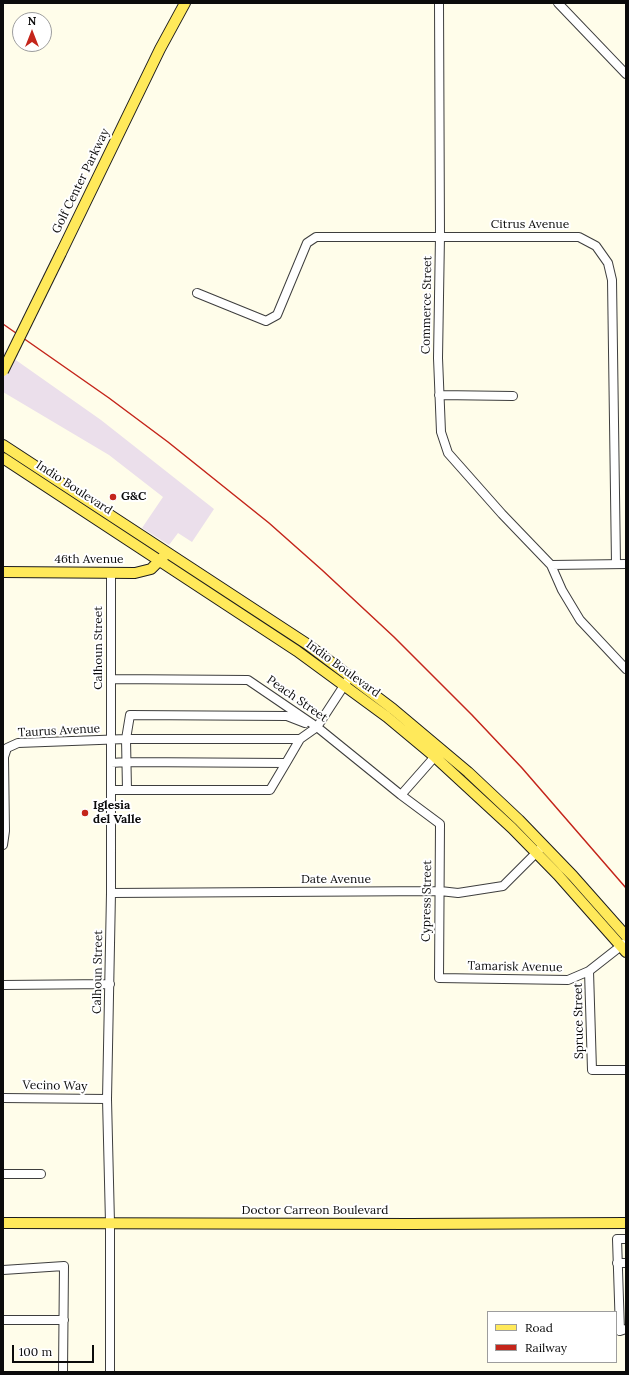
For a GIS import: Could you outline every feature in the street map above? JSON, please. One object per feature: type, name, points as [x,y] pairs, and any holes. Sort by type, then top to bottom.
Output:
[{"type":"main road","name":"Golf Center Parkway","points":[[3,371],[160,48],[185,3]]},
{"type":"main road","name":"Indio Boulevard","points":[[3,445],[307,644],[403,717],[486,804],[536,852],[624,947]]},
{"type":"main road","name":"Indio Boulevard","points":[[3,458],[297,651],[489,791],[544,845],[626,936]]},
{"type":"main road","name":"46th Avenue","points":[[3,572],[144,572],[153,567],[167,552]]},
{"type":"main road","name":"Doctor Carreon Boulevard","points":[[3,1223],[626,1224]]},
{"type":"street","name":"Commerce Street","points":[[439,3],[440,432],[448,453],[502,514],[551,565]]},
{"type":"street","points":[[558,3],[626,74]]},
{"type":"street","name":"Citrus Avenue","points":[[197,293],[266,322],[277,315],[307,243],[316,237],[579,237],[596,246],[608,263],[612,280],[616,564]]},
{"type":"street","points":[[439,395],[513,396]]},
{"type":"street","points":[[626,564],[551,565],[562,590],[580,620],[626,669]]},
{"type":"street","name":"Calhoun Street","points":[[110,1372],[110,1223],[107,1099],[111,894],[112,573]]},
{"type":"street","points":[[111,790],[270,790],[300,739],[317,727],[350,676]]},
{"type":"street","name":"Peach Street","points":[[111,679],[248,680],[317,727],[401,795],[440,824]]},
{"type":"street","points":[[127,790],[126,739],[130,714],[287,716],[317,727]]},
{"type":"street","name":"Taurus Avenue","points":[[3,845],[4,758],[8,748],[18,743],[126,739],[300,739]]},
{"type":"street","points":[[401,795],[438,753]]},
{"type":"street","points":[[111,763],[286,763]]},
{"type":"street","name":"Cypress Street","points":[[440,824],[440,978]]},
{"type":"street","name":"Date Avenue","points":[[111,894],[440,891],[458,893],[503,886],[544,845]]},
{"type":"street","name":"Tamarisk Avenue","points":[[440,978],[568,980],[589,971],[624,947]]},
{"type":"street","name":"Spruce Street","points":[[589,971],[592,1070],[626,1070]]},
{"type":"street","points":[[3,985],[110,984]]},
{"type":"street","name":"Vecino Way","points":[[3,1098],[107,1099]]},
{"type":"street","points":[[3,1174],[41,1174]]},
{"type":"street","points":[[623,1330],[622,1264],[617,1239],[626,1239]]},
{"type":"street","points":[[3,1270],[64,1266],[63,1372]]},
{"type":"street","points":[[3,1320],[64,1320]]},
{"type":"shaded area","points":[[3,351],[101,420],[214,509],[192,542],[178,533],[169,545],[142,528],[163,497],[109,455],[3,392]]},
{"type":"railway","points":[[3,324],[109,398],[168,442],[269,523],[322,570],[394,637],[472,715],[522,768],[626,888]]},
{"type":"place","name":"G&C","points":[[113,497]]},
{"type":"place","name":"Iglesia del Valle","points":[[85,813]]}]
